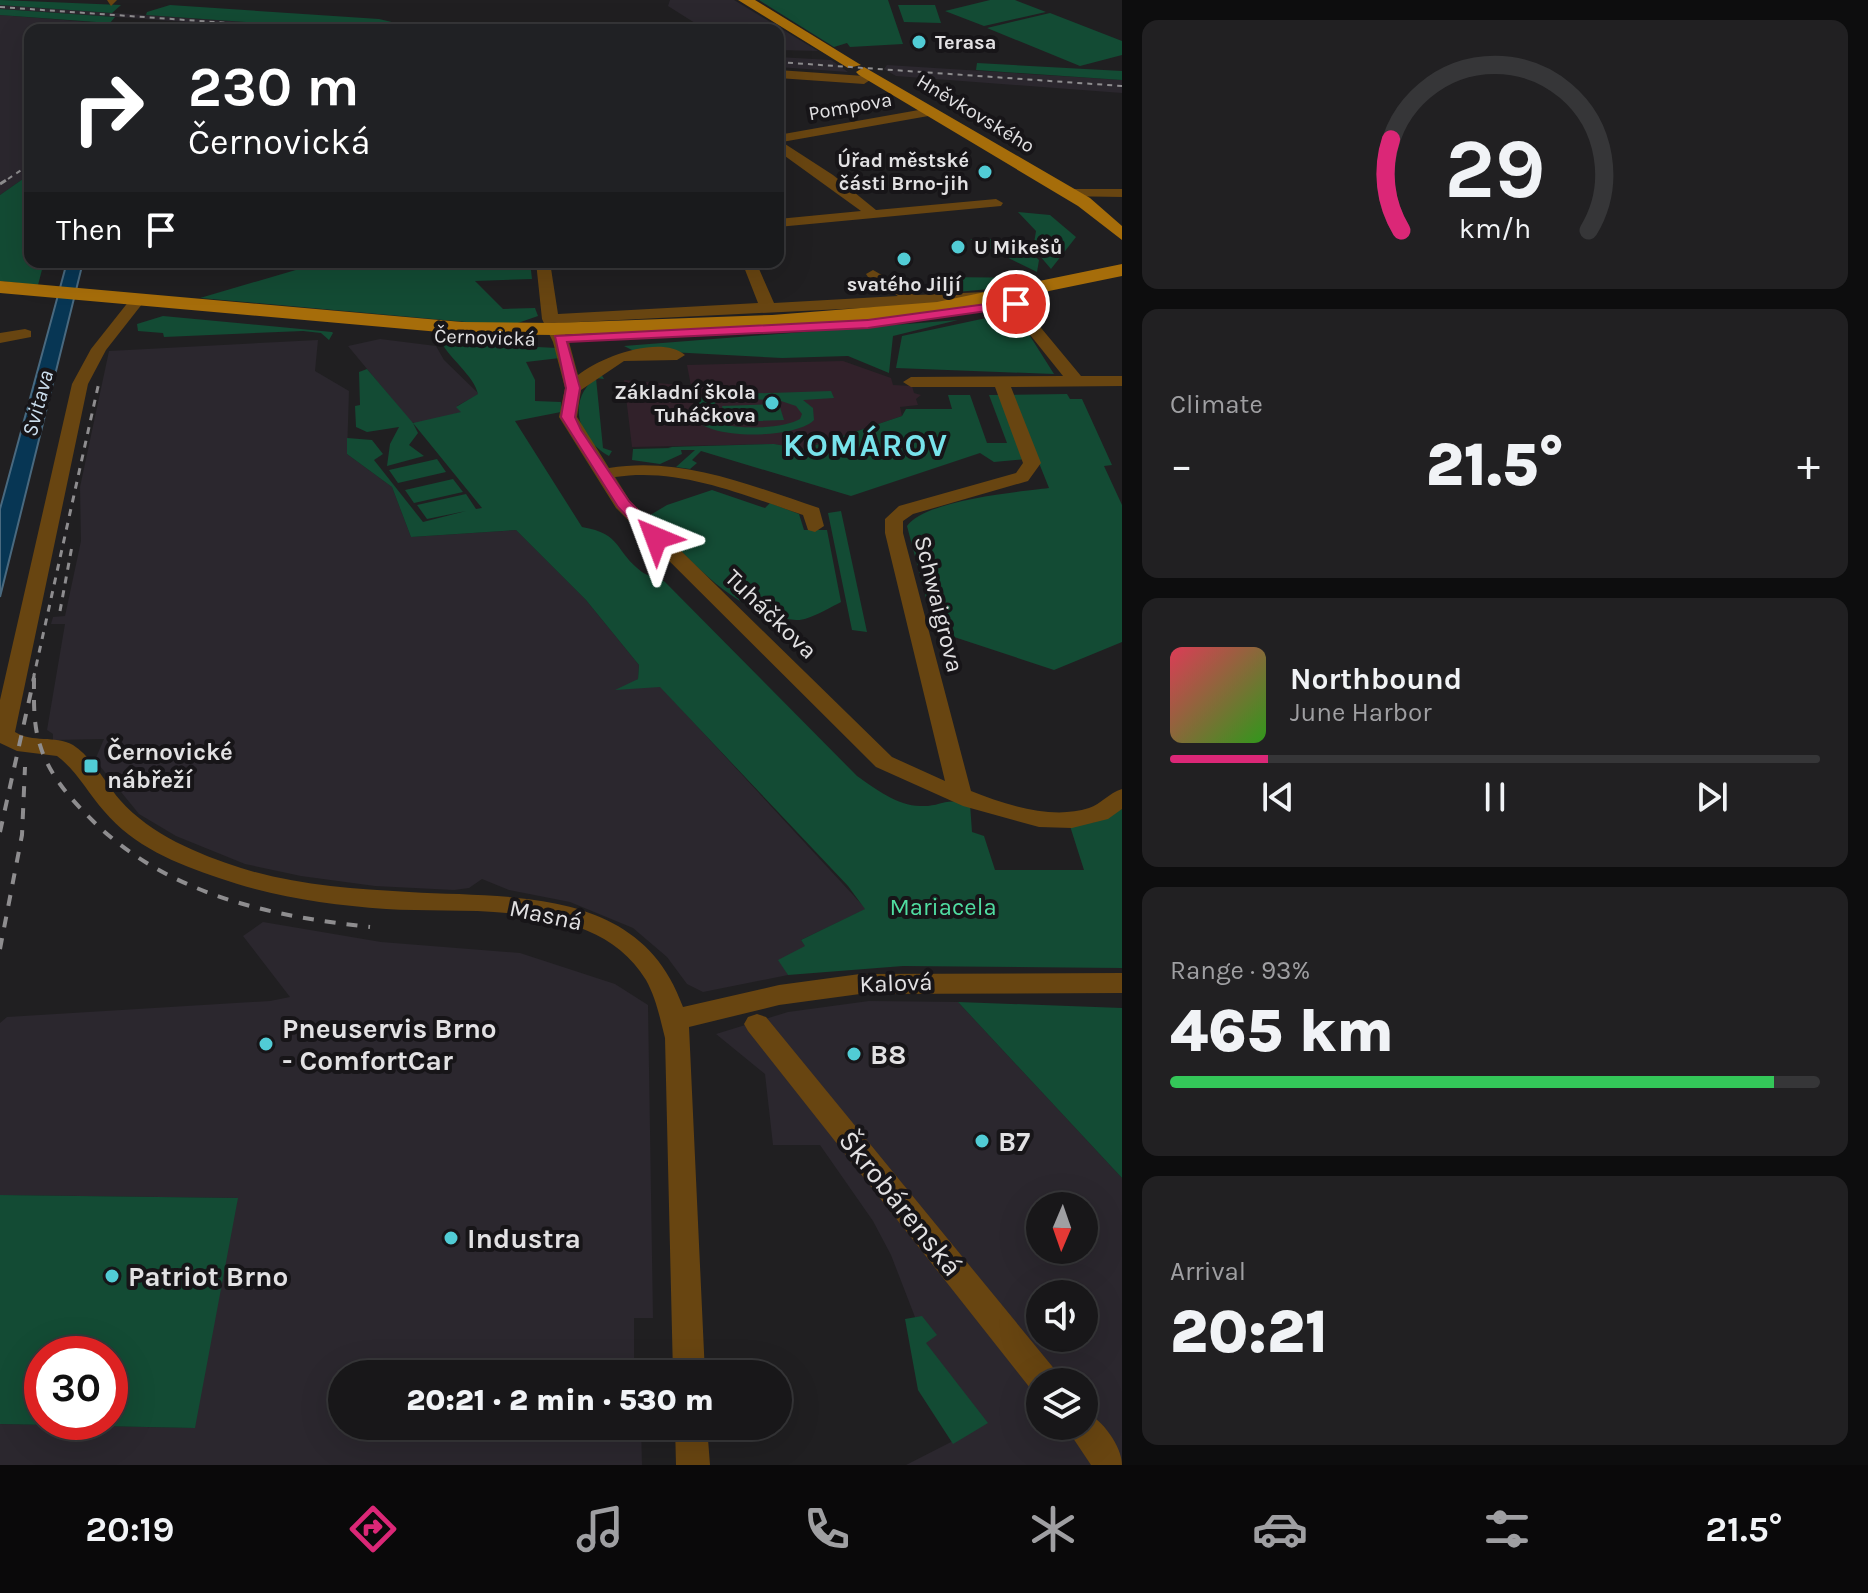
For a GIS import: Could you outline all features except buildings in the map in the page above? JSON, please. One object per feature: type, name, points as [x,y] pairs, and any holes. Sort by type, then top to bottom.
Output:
[{"type":"main road","name":"Hněvkovského","points":[[745,0],[784,24]]},
{"type":"main road","name":"Hněvkovského","points":[[784,24],[1066,193]]},
{"type":"main road","points":[[1066,193],[1122,251]]},
{"type":"main road","points":[[1066,193],[1084,202],[1122,235]]},
{"type":"main road","points":[[1067,288],[1110,260],[1107,243],[1096,225]]},
{"type":"main road","points":[[1067,288],[1122,270]]},
{"type":"main road","name":"Černovická","points":[[46,296],[462,328],[555,330],[849,316],[1012,300],[1122,279]]},
{"type":"main road","points":[[0,287],[46,296]]},
{"type":"main road","points":[[1067,288],[1122,291]]},
{"type":"main road","points":[[0,296],[46,296]]},
{"type":"street","points":[[784,74],[861,72]]},
{"type":"street","name":"Pompova","points":[[784,141],[930,112]]},
{"type":"street","points":[[784,146],[874,215]]},
{"type":"street","points":[[1066,193],[1122,193]]},
{"type":"street","points":[[784,222],[996,203]]},
{"type":"street","name":"Tuháčkova","points":[[544,268],[555,330],[573,388],[568,417],[603,474],[638,520],[884,762],[1024,817],[1065,822],[1090,819],[1114,806],[1122,797]]},
{"type":"street","points":[[751,268],[768,308]]},
{"type":"street","points":[[873,274],[914,300]]},
{"type":"street","name":"Černovická","points":[[555,330],[768,308],[914,300],[1012,300]]},
{"type":"street","points":[[1012,300],[1076,381]]},
{"type":"street","name":"Masná","points":[[135,304],[99,349],[80,384],[2,729],[6,738],[17,744],[63,749],[127,822],[162,844],[230,873],[337,897],[492,904],[574,918],[603,928],[642,955],[658,976],[674,1020],[680,1056],[689,1360]]},
{"type":"street","points":[[0,338],[14,342]]},
{"type":"street","points":[[573,388],[604,361],[619,354],[677,355]]},
{"type":"street","name":"Schwaigrova","points":[[960,794],[894,533],[894,519],[906,510],[1022,477],[1032,463],[1001,381]]},
{"type":"street","points":[[911,382],[1076,381],[1120,385]]},
{"type":"street","points":[[603,474],[630,467],[685,473],[812,512],[815,526]]},
{"type":"street","name":"Kalová","points":[[674,1020],[779,995],[850,985],[911,982],[1122,983]]},
{"type":"street","name":"Škrobárenská","points":[[757,1024],[1034,1368]]},
{"type":"street","points":[[692,1440],[693,1465]]},
{"type":"street","points":[[1092,1440],[1112,1465]]},
{"type":"shaded area","points":[[670,0],[734,0],[774,24],[696,24],[668,6]]},
{"type":"shaded area","points":[[0,5],[273,24],[213,24],[0,9]]},
{"type":"shaded area","points":[[0,15],[115,24],[24,24],[24,178],[0,195]]},
{"type":"shaded area","points":[[784,30],[818,51],[784,50]]},
{"type":"shaded area","points":[[784,57],[831,60],[848,72],[784,67]]},
{"type":"shaded area","points":[[887,65],[1122,80],[1122,93],[896,76],[884,69]]},
{"type":"shaded area","points":[[380,339],[436,346],[444,360],[479,394],[457,406],[462,412],[419,424],[411,422],[348,346]]},
{"type":"shaded area","points":[[318,340],[315,371],[349,391],[347,454],[392,487],[411,537],[516,530],[586,600],[639,665],[638,679],[624,688],[660,686],[866,909],[801,940],[806,946],[783,965],[788,975],[703,992],[687,984],[667,957],[633,928],[570,902],[509,890],[482,879],[469,888],[454,890],[375,886],[301,876],[245,864],[176,836],[139,814],[95,760],[104,739],[53,740],[53,734],[47,730],[65,624],[51,624],[53,617],[65,616],[81,541],[80,487],[109,351]]},
{"type":"shaded area","name":"Základní škola Tuháčkova","points":[[843,361],[891,378],[893,385],[912,386],[914,393],[921,395],[916,399],[918,405],[900,407],[902,416],[804,449],[773,444],[632,447],[624,380],[691,386],[687,365]]},
{"type":"shaded area","points":[[263,922],[381,942],[520,953],[615,984],[648,1005],[653,1318],[634,1318],[634,1360],[328,1360],[328,1440],[641,1440],[642,1465],[0,1465],[0,1424],[24,1424],[24,1440],[128,1440],[128,1427],[194,1428],[237,1198],[0,1195],[0,1023],[7,1017],[270,1001],[290,997],[243,936]]},
{"type":"shaded area","points":[[869,1001],[958,1002],[1122,1178],[1122,1465],[906,1465],[953,1441],[932,1361],[891,1255],[873,1221],[820,1145],[773,1145],[765,1074],[716,1034],[788,1012]]},
{"type":"green space","points":[[0,0],[121,5],[112,13],[0,5]]},
{"type":"green space","points":[[759,0],[888,0],[903,44],[850,47],[847,43],[834,47]]},
{"type":"green space","points":[[990,0],[1015,0],[1046,12],[984,26],[945,11]]},
{"type":"green space","points":[[170,5],[379,19],[400,24],[274,24],[146,15]]},
{"type":"green space","points":[[898,5],[935,5],[941,23],[904,22]]},
{"type":"green space","points":[[0,9],[115,17],[110,23],[0,15]]},
{"type":"green space","points":[[1050,13],[1122,41],[1122,55],[1080,66],[987,28]]},
{"type":"green space","points":[[977,63],[1122,71],[1122,80],[976,70]]},
{"type":"green space","points":[[24,178],[24,268],[42,268],[38,285],[0,281],[0,195]]},
{"type":"green space","points":[[1018,212],[1050,215],[1076,237],[1051,269],[1034,249],[1039,249],[1034,243],[1036,231]]},
{"type":"green space","points":[[970,239],[1000,239],[1003,240],[997,241],[1009,251],[1032,253],[1039,260],[1037,272]]},
{"type":"green space","points":[[302,268],[531,268],[532,279],[475,281],[503,309],[535,308],[538,316],[515,324],[477,323],[200,298]]},
{"type":"green space","points":[[939,277],[1035,279],[1000,288],[957,292]]},
{"type":"green space","points":[[1005,314],[1018,317],[1054,374],[896,368],[902,336]]},
{"type":"green space","points":[[163,316],[333,333],[329,340],[321,333],[303,331],[164,337],[163,333],[138,331],[137,324]]},
{"type":"green space","points":[[958,320],[893,336],[889,373],[848,356],[782,358],[632,350],[624,346]]},
{"type":"green space","name":"Mariacela","points":[[441,342],[557,348],[560,358],[526,362],[535,380],[535,401],[561,402],[561,412],[515,421],[582,527],[605,534],[642,572],[665,582],[857,776],[903,803],[928,806],[948,802],[970,804],[972,832],[984,836],[995,870],[1084,870],[1070,826],[1095,822],[1122,808],[1122,968],[903,966],[788,975],[778,960],[805,946],[801,940],[865,909],[848,886],[660,687],[615,690],[638,679],[639,665],[586,600],[516,530],[411,537],[392,487],[347,454],[347,438],[372,440],[383,454],[374,460],[423,522],[466,511],[427,519],[417,505],[466,494],[476,509],[482,508],[413,423],[461,412],[456,407],[478,394],[472,381]]},
{"type":"green space","points":[[367,369],[418,433],[409,445],[424,456],[387,466],[390,444],[399,427],[367,432],[356,427],[355,406],[360,405],[359,372]]},
{"type":"green space","points":[[596,378],[603,448],[612,451],[609,456],[588,438],[579,416],[583,393]]},
{"type":"green space","points":[[831,391],[834,398],[803,400],[813,408],[814,420],[804,426],[770,434],[750,434],[712,429],[698,422],[691,413],[703,395]],"holes":[[[737,400],[778,400],[796,406],[802,414],[800,419],[765,427],[722,424],[704,414],[716,403]]]},
{"type":"green space","points":[[1067,394],[1070,399],[1082,399],[1112,465],[1104,466],[1122,505],[1122,642],[1054,670],[945,634],[944,625],[931,617],[907,526],[917,517],[952,504],[1049,488],[1037,458],[994,462],[980,453],[851,496],[701,451],[692,460],[697,463],[690,469],[676,467],[695,450],[681,450],[682,454],[660,464],[632,460],[633,449],[774,444],[804,449],[902,416],[906,409],[952,409],[948,395],[970,395],[987,443],[1007,443],[989,395]]},
{"type":"green space","points":[[779,404],[784,420],[726,422],[722,406]]},
{"type":"green space","points":[[437,459],[446,472],[398,483],[389,470]]},
{"type":"green space","points":[[453,479],[463,492],[414,503],[405,490]]},
{"type":"green space","points":[[712,490],[765,508],[770,503],[799,514],[804,530],[827,530],[841,602],[801,620],[773,616],[752,608],[714,582],[647,517],[667,505]]},
{"type":"green space","points":[[841,511],[867,632],[852,630],[828,513]]},
{"type":"green space","points":[[958,1002],[1122,1008],[1122,1178]]},
{"type":"green space","name":"Patriot Brno","points":[[0,1195],[238,1198],[195,1428],[128,1427],[128,1336],[24,1336],[24,1424],[0,1424]]},
{"type":"green space","points":[[922,1316],[937,1335],[926,1343],[988,1423],[953,1444],[918,1390],[905,1319]]},
{"type":"water","name":"Svitava","points":[[65,268],[82,268],[0,597],[0,509]]},
{"type":"railway","points":[[0,7],[243,24]]},
{"type":"railway","points":[[784,62],[1122,86]]},
{"type":"railway","points":[[10,178],[24,168]]},
{"type":"railway","points":[[0,184],[10,178]]},
{"type":"railway","points":[[34,675],[99,382]]},
{"type":"railway","points":[[60,611],[72,546]]},
{"type":"railway","points":[[33,680],[34,675]]},
{"type":"railway","points":[[0,832],[34,678]]},
{"type":"railway","points":[[34,678],[36,729],[48,765],[72,799],[116,842],[148,864],[218,896],[293,916],[370,927]]},
{"type":"railway","points":[[0,949],[22,835],[25,767]]},
{"type":"place","name":"Terasa","points":[[919,42]]},
{"type":"place","name":"Úřad městské části Brno-jih","points":[[985,172]]},
{"type":"place","name":"U Mikešů","points":[[958,247]]},
{"type":"place","name":"svatého Jiljí","points":[[904,259]]},
{"type":"place","name":"Základní škola Tuháčkova","points":[[772,403]]},
{"type":"place","name":"Černovické nábřeží","points":[[91,766]]},
{"type":"place","name":"Pneuservis Brno - ComfortCar","points":[[266,1044]]},
{"type":"place","name":"B8","points":[[854,1054]]},
{"type":"place","name":"B7","points":[[982,1141]]},
{"type":"place","name":"Industra","points":[[451,1238]]},
{"type":"place","name":"Patriot Brno","points":[[112,1276]]},
{"type":"district","name":"KOMÁROV","points":[[866,445]]},
{"type":"route","points":[[656,538],[623,504],[574,430],[568,417],[573,388],[560,339],[776,331],[868,324],[1016,304]]}]
